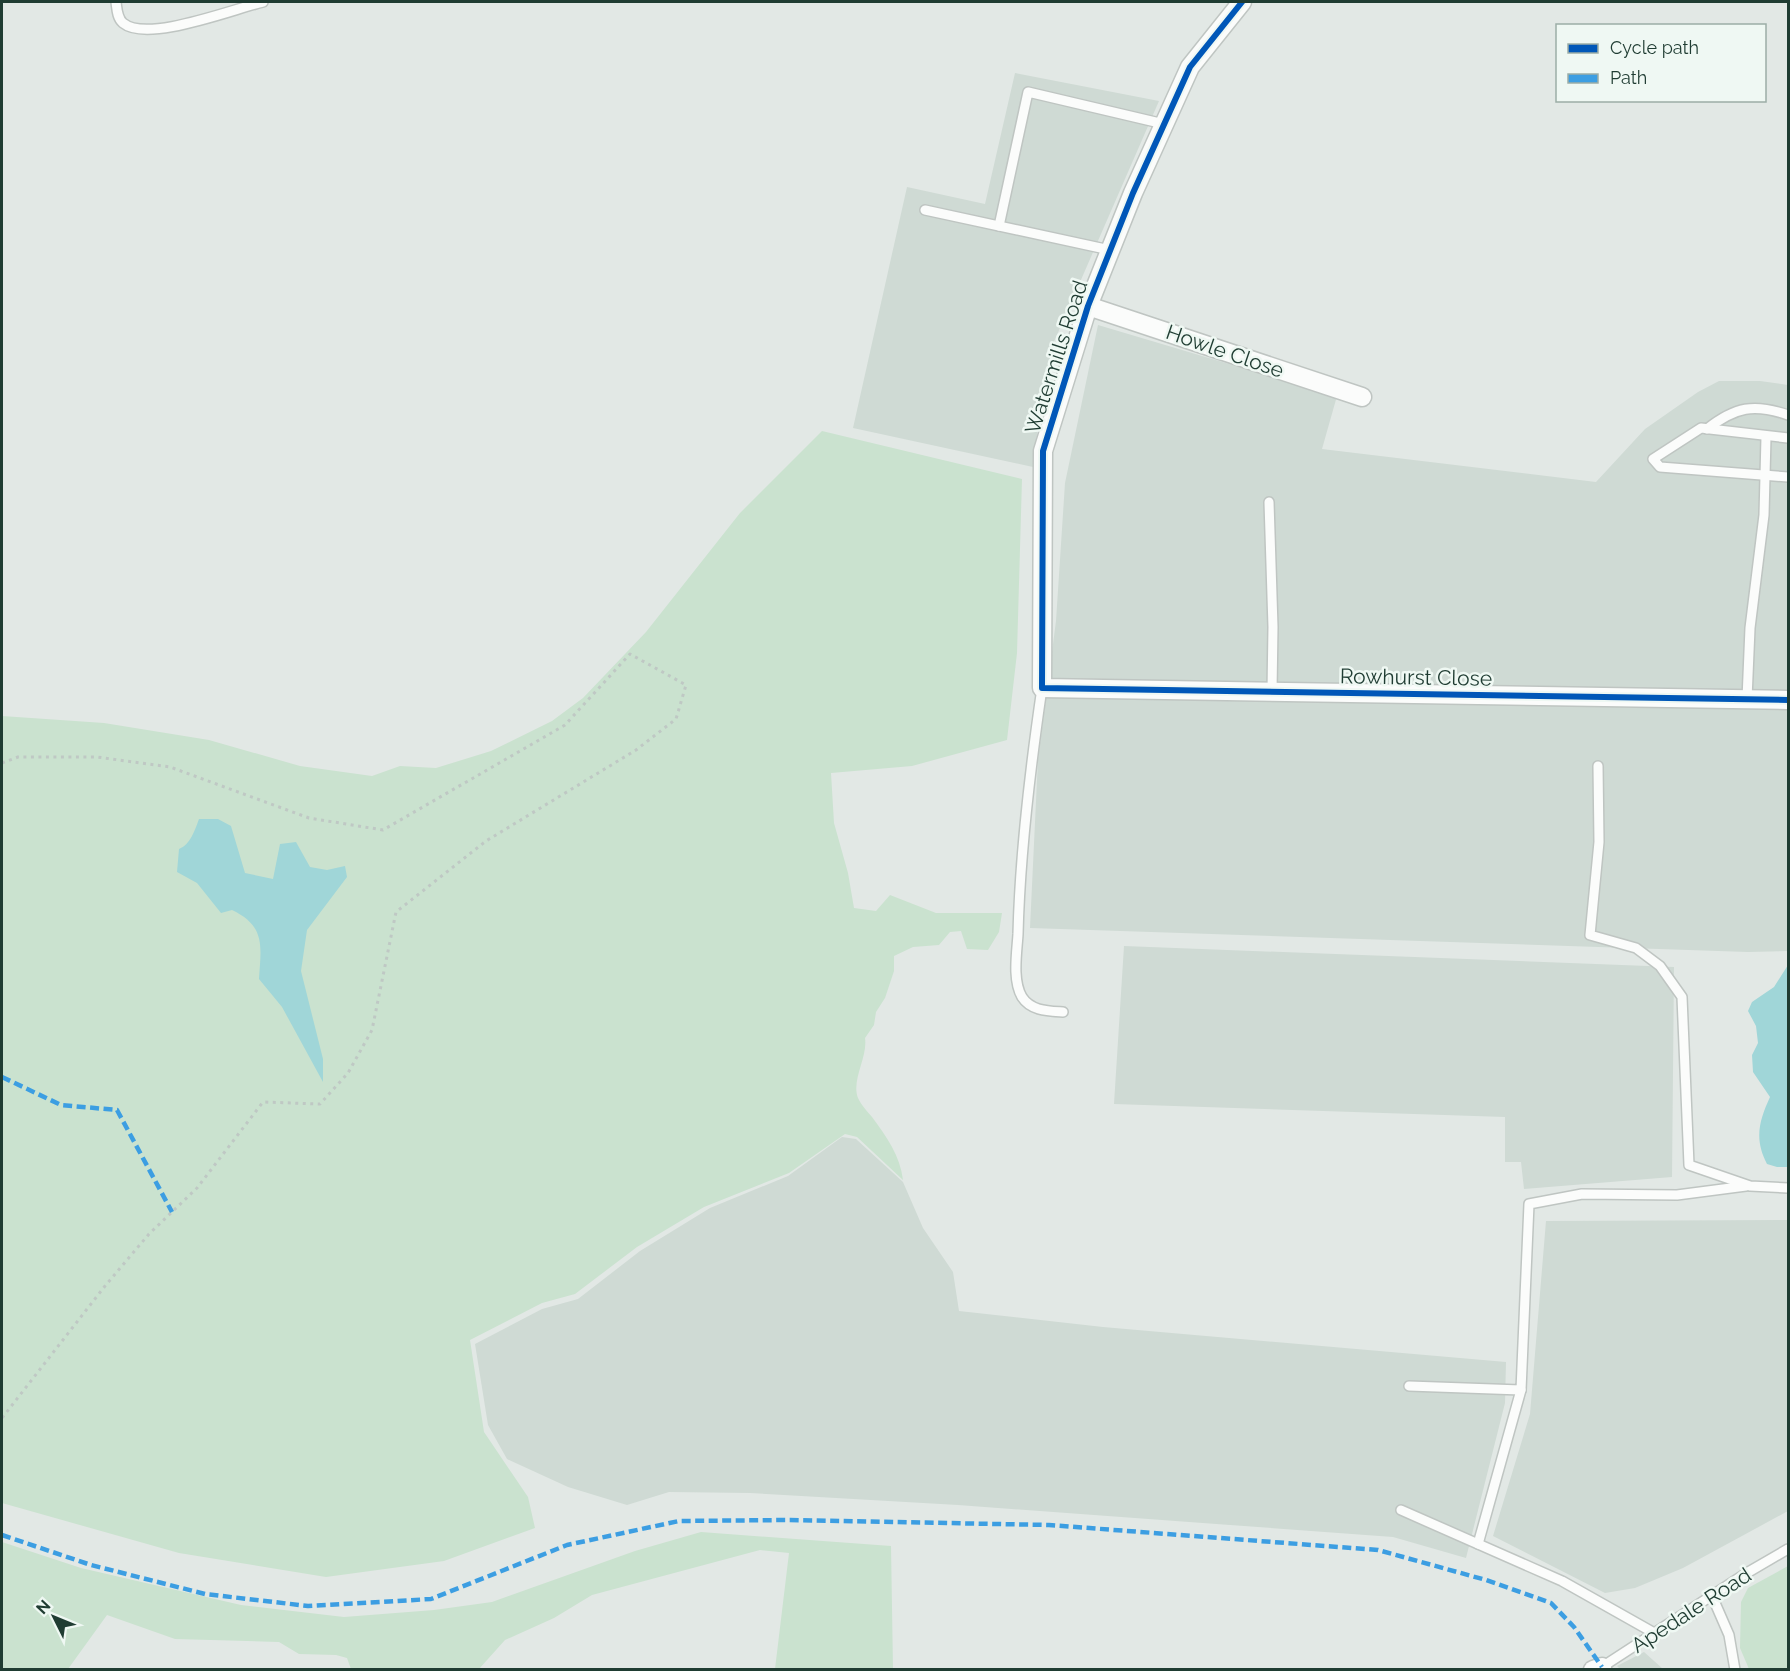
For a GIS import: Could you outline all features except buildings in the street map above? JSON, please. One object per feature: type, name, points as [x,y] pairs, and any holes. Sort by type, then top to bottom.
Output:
[{"type":"street","name":"Watermills Road","points":[[1042,688],[1042,451],[1088,306],[1164,124],[1190,67],[1242,2]]},
{"type":"street","name":"Howle Close","points":[[1088,306],[1362,397]]},
{"type":"street","name":"Rowhurst Close","points":[[1042,688],[1788,700]]},
{"type":"lane","points":[[116,2],[119,19],[124,24],[136,29],[158,30],[186,25],[263,2]]},
{"type":"lane","points":[[999,226],[1029,92],[1164,124]]},
{"type":"lane","points":[[924,210],[1110,250]]},
{"type":"lane","points":[[1707,429],[1726,414],[1749,407],[1788,415]]},
{"type":"lane","points":[[1788,438],[1701,428],[1653,459],[1660,467],[1788,477]]},
{"type":"lane","points":[[1747,699],[1750,628],[1759,573],[1766,437]]},
{"type":"lane","points":[[1269,502],[1273,627],[1272,692]]},
{"type":"lane","points":[[1042,688],[1028,791],[1020,877],[1018,989],[1031,1006],[1044,1011],[1063,1012]]},
{"type":"lane","points":[[1598,766],[1599,842],[1590,935],[1636,948],[1660,966],[1682,998],[1689,1166],[1750,1186]]},
{"type":"lane","points":[[1478,1544],[1521,1390],[1529,1204],[1582,1194],[1677,1195],[1750,1186],[1788,1188]]},
{"type":"lane","points":[[1409,1386],[1521,1390]]},
{"type":"lane","points":[[1401,1510],[1562,1581],[1656,1634]]},
{"type":"lane","name":"Apedale Road","points":[[1597,1668],[1656,1634],[1788,1549]]},
{"type":"lane","points":[[1712,1596],[1729,1635],[1735,1670]]},
{"type":"path","points":[[2,763],[18,757],[97,757],[170,767],[309,818],[383,830],[565,725],[630,654],[686,686],[676,719],[644,744],[486,841],[396,912],[372,1030],[348,1073],[320,1104],[263,1102],[197,1188],[149,1234],[105,1286],[2,1418]]},
{"type":"shaded area","points":[[1015,73],[1159,101],[1053,344],[1040,411],[1033,467],[853,428],[907,187],[985,204]]},
{"type":"shaded area","points":[[1098,325],[1337,396],[1322,449],[1596,482],[1645,429],[1698,392],[1719,381],[1760,381],[1788,385],[1788,951],[1748,952],[1030,928],[1038,759],[1056,621],[1065,483]]},
{"type":"shaded area","points":[[1124,946],[1674,967],[1672,1177],[1524,1189],[1521,1162],[1505,1162],[1505,1117],[1114,1104]]},
{"type":"shaded area","points":[[842,1137],[856,1139],[903,1182],[923,1228],[953,1272],[959,1311],[1103,1327],[1506,1362],[1505,1403],[1466,1558],[1393,1537],[958,1505],[750,1493],[669,1492],[627,1505],[568,1487],[507,1459],[488,1425],[475,1344],[542,1309],[578,1299],[640,1251],[710,1208],[788,1176]]},
{"type":"shaded area","points":[[1788,1220],[1788,1511],[1683,1568],[1635,1588],[1605,1593],[1493,1536],[1530,1414],[1546,1221]]},
{"type":"shaded area","points":[[1644,1652],[1663,1669],[1620,1669],[1617,1666]]},
{"type":"green space","points":[[822,431],[1022,479],[1017,653],[1007,740],[912,766],[831,773],[834,823],[848,873],[854,908],[876,911],[890,895],[936,913],[1002,913],[999,932],[988,950],[967,949],[961,931],[950,932],[939,945],[913,947],[894,956],[894,971],[885,998],[876,1012],[874,1025],[865,1038],[856,1091],[861,1103],[878,1124],[892,1147],[903,1180],[857,1137],[845,1134],[789,1173],[704,1207],[637,1247],[575,1294],[542,1303],[470,1340],[484,1432],[528,1497],[535,1528],[444,1561],[326,1577],[179,1553],[2,1503],[2,716],[104,723],[209,740],[300,766],[372,776],[400,766],[436,768],[491,751],[552,721],[583,698],[646,632],[740,513]]},
{"type":"green space","points":[[701,1532],[891,1546],[893,1669],[775,1669],[789,1553],[760,1550],[592,1595],[554,1618],[505,1640],[479,1669],[351,1669],[347,1658],[336,1655],[299,1654],[279,1642],[175,1639],[107,1615],[68,1669],[2,1669],[2,1542],[81,1568],[241,1605],[344,1617],[434,1610],[492,1602],[635,1551]]},
{"type":"green space","points":[[1788,1566],[1788,1669],[1749,1669],[1740,1648],[1741,1602],[1748,1588]]},
{"type":"water","points":[[199,819],[218,819],[231,826],[245,873],[273,879],[280,844],[296,842],[310,867],[327,870],[345,866],[347,877],[307,930],[301,971],[323,1059],[323,1082],[282,1007],[259,979],[260,947],[256,930],[243,916],[232,910],[221,913],[197,883],[177,872],[179,849],[189,841]]},
{"type":"water","points":[[1788,965],[1788,1167],[1777,1167],[1767,1164],[1760,1146],[1761,1122],[1770,1097],[1753,1072],[1752,1055],[1758,1043],[1756,1026],[1748,1011],[1752,1002],[1774,987]]},
{"type":"marked path","points":[[2,1077],[61,1105],[117,1110],[172,1212]]},
{"type":"marked path","points":[[2,1535],[91,1565],[205,1594],[308,1606],[431,1599],[567,1545],[679,1521],[790,1520],[1049,1525],[1378,1550],[1486,1580],[1551,1603],[1574,1627],[1602,1667]]},
{"type":"cycle path","points":[[1242,2],[1190,67],[1133,193],[1088,306],[1043,451],[1042,688],[1788,700]]}]
